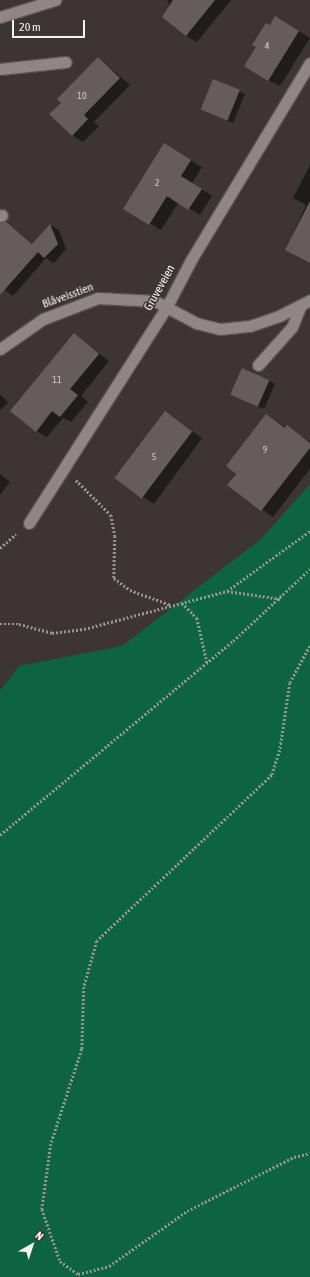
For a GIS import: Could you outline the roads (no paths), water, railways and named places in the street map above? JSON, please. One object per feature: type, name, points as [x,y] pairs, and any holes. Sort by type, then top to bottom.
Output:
[{"type":"street","points":[[0,17],[55,0]]},
{"type":"street","points":[[0,69],[66,62]]},
{"type":"street","name":"Gruveveien","points":[[29,523],[167,306],[191,260],[310,63]]},
{"type":"street","name":"Blåveisstien","points":[[0,348],[43,320],[98,298],[126,297],[167,306],[196,324],[220,329],[250,326],[306,302]]},
{"type":"street","points":[[258,365],[292,327],[306,302]]}]
